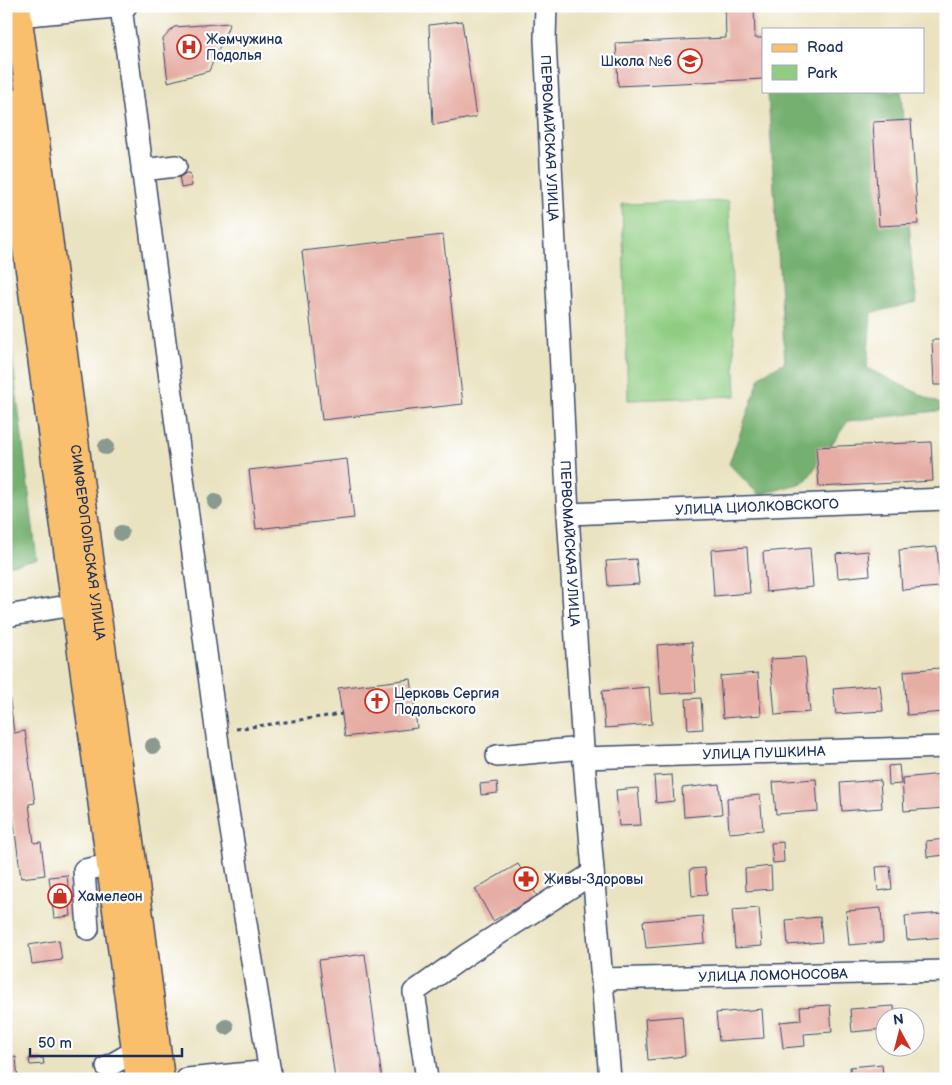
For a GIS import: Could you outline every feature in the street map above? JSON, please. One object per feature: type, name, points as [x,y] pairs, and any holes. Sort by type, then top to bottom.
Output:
[{"type":"main road","name":"СИМФЕРОПОЛЬСКАЯ УЛИЦА","points":[[14,13],[45,205],[96,604],[133,862],[161,1079]]},
{"type":"main road","name":"СИМФЕРОПОЛЬСКАЯ УЛИЦА","points":[[6,100],[13,208],[74,606],[139,1079]]},
{"type":"street","points":[[121,6],[217,731],[270,1075],[187,1079]]},
{"type":"street","points":[[14,13],[126,6]]},
{"type":"street","name":"ПЕРВОМАЙСКАЯ УЛИЦА","points":[[546,6],[546,49],[568,514],[583,753],[610,1079]]},
{"type":"street","points":[[142,170],[176,166]]},
{"type":"street","name":"УЛИЦА ЦИОЛКОВСКОГО","points":[[568,514],[946,499]]},
{"type":"street","points":[[14,615],[74,606]]},
{"type":"street","name":"УЛИЦА ПУШКИНА","points":[[497,756],[946,746]]},
{"type":"street","points":[[88,929],[84,870],[109,865]]},
{"type":"street","points":[[427,1079],[414,992],[466,955],[593,872]]},
{"type":"street","name":"УЛИЦА ЛОМОНОСОВА","points":[[601,979],[946,971]]},
{"type":"street","points":[[106,1067],[135,1051]]},
{"type":"path","points":[[217,731],[342,714]]},
{"type":"green space","points":[[901,92],[912,267],[917,302],[871,313],[867,368],[946,407],[946,410],[848,421],[805,482],[759,495],[729,464],[761,375],[785,362],[768,93]]},
{"type":"green space","points":[[729,201],[736,396],[628,400],[622,204]]},
{"type":"green space","points":[[6,306],[37,560],[6,566]]},
{"type":"building","name":"Школа №6","points":[[725,6],[754,6],[755,38],[762,38],[762,79],[618,86],[616,43],[726,38]]},
{"type":"building","points":[[462,21],[476,117],[433,125],[429,25]]},
{"type":"building","points":[[230,23],[209,71],[168,82],[163,39],[174,27]]},
{"type":"building","points":[[911,120],[918,224],[879,226],[873,122]]},
{"type":"building","points":[[190,173],[192,186],[181,188],[179,174]]},
{"type":"building","points":[[443,235],[463,404],[322,420],[302,251]]},
{"type":"building","points":[[932,340],[946,340],[946,385],[934,385]]},
{"type":"building","points":[[931,442],[933,481],[819,487],[816,447]]},
{"type":"building","points":[[347,459],[354,518],[256,529],[249,470]]},
{"type":"building","points":[[747,547],[750,593],[714,596],[711,550]]},
{"type":"building","points":[[937,547],[940,587],[902,590],[899,550]]},
{"type":"building","points":[[810,548],[813,587],[766,592],[763,552]]},
{"type":"building","points":[[868,551],[870,575],[838,578],[836,554]]},
{"type":"building","points":[[636,559],[639,584],[608,586],[606,561]]},
{"type":"building","points":[[692,642],[696,692],[661,694],[657,645]]},
{"type":"building","points":[[805,657],[810,712],[775,715],[770,659]]},
{"type":"building","points":[[940,668],[944,712],[907,715],[904,671]]},
{"type":"building","points":[[758,673],[761,715],[723,718],[720,676]]},
{"type":"building","name":"Церковь Сергия Подольского","points":[[411,679],[417,728],[345,737],[338,688]]},
{"type":"building","points":[[880,685],[883,711],[836,714],[833,689]]},
{"type":"building","points":[[649,687],[652,724],[605,728],[602,691]]},
{"type":"building","points":[[6,693],[9,693],[14,733],[25,731],[35,803],[29,804],[34,843],[41,842],[45,875],[21,878],[6,763]]},
{"type":"building","points":[[701,698],[703,729],[688,730],[686,699]]},
{"type":"building","points":[[899,765],[901,784],[889,785],[888,766]]},
{"type":"building","points":[[942,774],[945,808],[904,811],[902,778]]},
{"type":"building","points":[[672,775],[674,801],[656,803],[654,776]]},
{"type":"building","points":[[816,779],[818,811],[776,814],[773,782]]},
{"type":"building","points":[[880,780],[882,808],[842,811],[840,783]]},
{"type":"building","points":[[497,782],[498,793],[481,795],[480,784]]},
{"type":"building","points":[[719,784],[722,814],[684,817],[682,788]]},
{"type":"building","points":[[638,788],[641,825],[619,826],[616,790]]},
{"type":"building","points":[[760,795],[763,830],[729,833],[727,798]]},
{"type":"building","points":[[946,839],[946,855],[927,857],[926,841]]},
{"type":"building","points":[[783,842],[784,862],[773,863],[771,843]]},
{"type":"building","points":[[518,864],[537,896],[493,921],[475,889]]},
{"type":"building","points":[[771,866],[772,889],[746,891],[745,869]]},
{"type":"building","points":[[890,866],[892,889],[878,891],[876,867]]},
{"type":"building","points":[[705,868],[707,895],[692,896],[690,869]]},
{"type":"building","name":"Хамелеон","points":[[67,875],[71,916],[54,918],[49,877]]},
{"type":"building","points":[[941,891],[946,891],[946,905],[942,906]]},
{"type":"building","points":[[759,908],[762,946],[735,948],[732,910]]},
{"type":"building","points":[[881,908],[883,942],[849,945],[846,911]]},
{"type":"building","points":[[944,913],[946,937],[907,940],[905,916]]},
{"type":"building","points":[[703,916],[705,943],[646,948],[643,921]]},
{"type":"building","points":[[820,917],[822,942],[788,945],[786,920]]},
{"type":"building","points":[[59,940],[62,960],[32,964],[29,945]]},
{"type":"building","points":[[365,954],[382,1079],[335,1079],[319,960]]},
{"type":"building","points":[[830,1005],[832,1032],[804,1034],[805,1046],[783,1048],[780,1022],[801,1020],[800,1007]]},
{"type":"building","points":[[894,1006],[894,1008],[874,1008],[874,1030],[852,1032],[850,1009]]},
{"type":"building","points":[[762,1009],[764,1038],[719,1041],[716,1013]]},
{"type":"building","points":[[682,1016],[685,1056],[648,1060],[645,1019]]},
{"type":"building","points":[[16,1057],[18,1079],[6,1079],[6,1058]]},
{"type":"building","points":[[43,1058],[44,1064],[30,1065],[29,1059]]},
{"type":"building","points":[[882,1064],[883,1076],[851,1079],[850,1067]]},
{"type":"place","name":"Жемчужина Подолья","points":[[189,47]]},
{"type":"place","name":"Школа №6","points":[[690,61]]},
{"type":"place","name":"Церковь Сергия Подольского","points":[[377,701]]},
{"type":"place","name":"Живы-Здоровы","points":[[526,879]]},
{"type":"place","name":"Хамелеон","points":[[60,896]]}]
